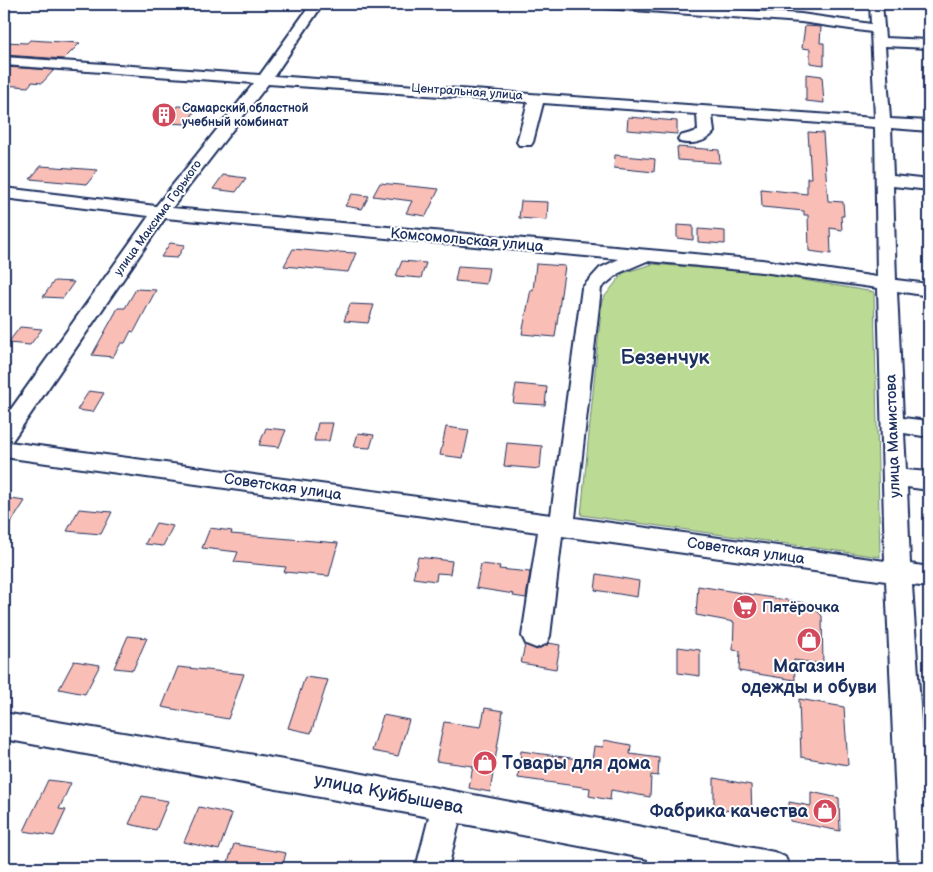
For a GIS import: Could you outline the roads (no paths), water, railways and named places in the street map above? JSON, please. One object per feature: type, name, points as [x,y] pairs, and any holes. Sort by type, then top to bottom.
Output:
[{"type":"street","name":"улица Максима Горького","points":[[4,435],[160,212],[263,81],[317,4]]},
{"type":"street","points":[[604,4],[801,18],[877,35],[929,44]]},
{"type":"street","name":"улица Мамистова","points":[[876,4],[883,123],[898,573],[915,868]]},
{"type":"street","name":"Центральная улица","points":[[4,61],[263,81],[333,83],[929,126]]},
{"type":"street","points":[[525,142],[537,97]]},
{"type":"street","points":[[686,139],[700,137],[706,132],[704,109]]},
{"type":"street","points":[[885,180],[929,185]]},
{"type":"street","name":"Комсомольская улица","points":[[4,193],[160,212],[762,266],[844,277],[887,286],[929,290]]},
{"type":"street","points":[[536,636],[556,525],[592,288],[598,279],[613,268],[629,261],[649,257]]},
{"type":"street","points":[[892,424],[929,428]]},
{"type":"street","name":"Советская улица","points":[[4,449],[929,577]]},
{"type":"street","points":[[894,476],[929,481]]},
{"type":"street","name":"улица Куйбышева","points":[[4,726],[448,806],[664,858],[774,868]]},
{"type":"street","points":[[432,868],[448,806]]},
{"type":"place","name":"Самарский областной учебный комбинат","points":[[164,115]]},
{"type":"place","name":"Пятёрочка","points":[[745,607]]},
{"type":"place","name":"Магазин одежды и обуви","points":[[809,640]]},
{"type":"place","name":"Товары для дома","points":[[485,763]]},
{"type":"place","name":"Фабрика качества","points":[[825,811]]},
{"type":"district","name":"Безенчук","points":[[665,358]]}]
